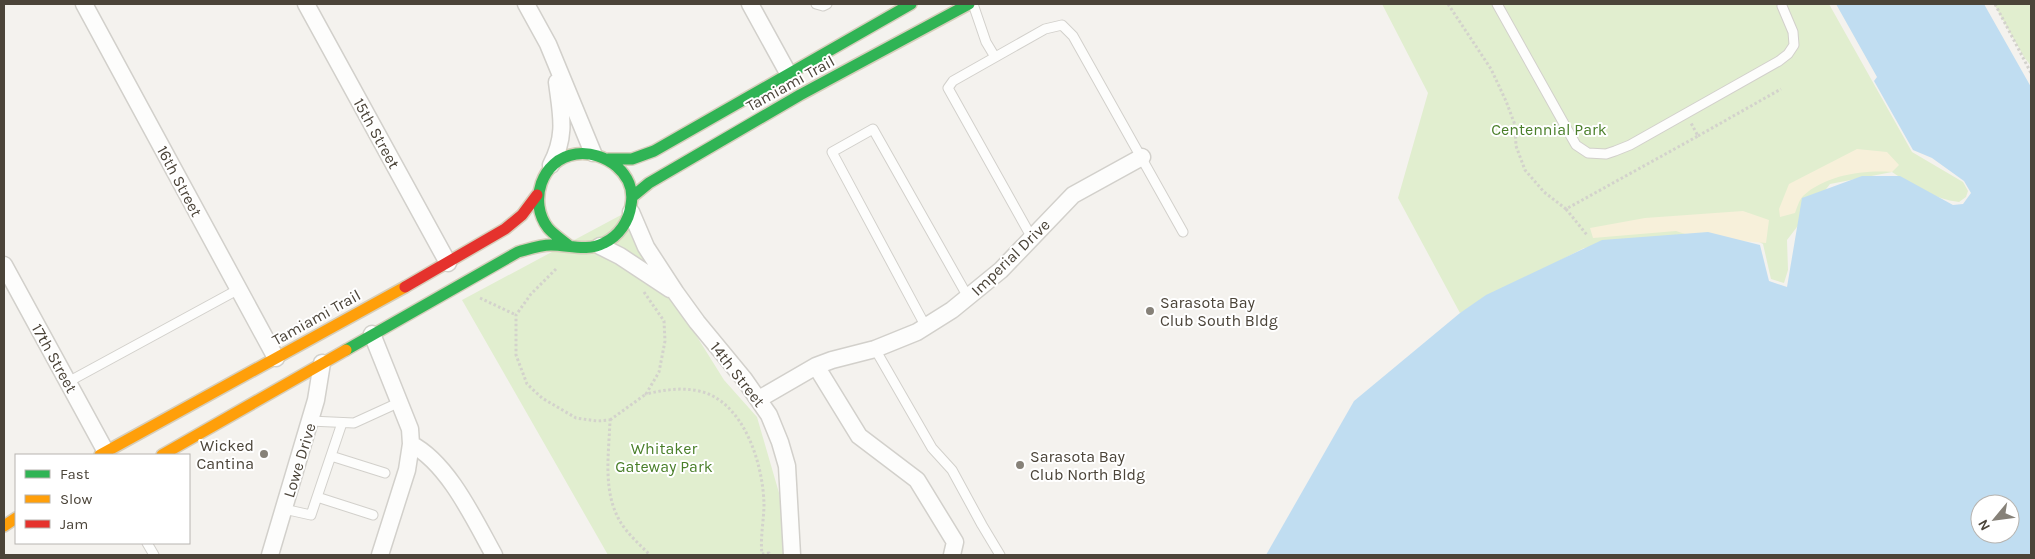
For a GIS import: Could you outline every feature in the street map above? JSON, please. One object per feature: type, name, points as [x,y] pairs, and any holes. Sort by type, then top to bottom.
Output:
[{"type":"main road","name":"Tamiami Trail","points":[[103,454],[448,263],[505,229],[522,215],[537,195],[542,180],[550,167],[563,158],[578,153],[632,159],[654,151],[911,4]]},
{"type":"main road","name":"Tamiami Trail","points":[[600,246],[613,238],[624,227],[631,205],[649,183],[800,95],[971,4]]},
{"type":"main road","points":[[600,156],[620,168],[624,174],[628,181],[631,205]]},
{"type":"main road","points":[[537,195],[538,211],[544,225],[554,237],[568,245]]},
{"type":"main road","points":[[164,454],[322,364],[374,323],[518,252],[541,246],[568,245],[584,248],[600,246]]},
{"type":"main road","points":[[374,323],[382,310],[439,279],[447,269],[448,263]]},
{"type":"main road","points":[[200,413],[251,372]]},
{"type":"main road","points":[[4,526],[15,519]]},
{"type":"street","name":"16th Street","points":[[84,4],[276,358]]},
{"type":"street","name":"15th Street","points":[[306,4],[448,263]]},
{"type":"street","points":[[526,4],[548,44],[600,156]]},
{"type":"street","points":[[750,4],[788,73]]},
{"type":"street","points":[[550,167],[560,150],[563,123],[555,62]]},
{"type":"street","name":"Imperial Drive","points":[[759,399],[816,366],[832,360],[875,350],[917,332],[952,310],[1001,270],[1073,195],[1142,156]]},
{"type":"street","name":"14th Street","points":[[631,205],[646,247],[697,322],[759,399],[775,429],[787,466],[789,480],[791,554]]},
{"type":"street","name":"14th Street","points":[[600,246],[620,256],[676,293]]},
{"type":"street","name":"17th Street","points":[[4,264],[68,382],[103,454]]},
{"type":"street","points":[[374,323],[410,428],[411,444],[407,470],[380,555]]},
{"type":"street","name":"Lowe Drive","points":[[270,555],[316,400],[322,364]]},
{"type":"street","points":[[816,366],[859,436],[917,480],[955,542],[952,555]]},
{"type":"street","points":[[411,444],[424,451],[444,473],[494,555]]},
{"type":"lane","points":[[816,4],[823,6],[827,4]]},
{"type":"lane","points":[[971,4],[986,42],[995,57]]},
{"type":"lane","points":[[1498,4],[1572,138],[1582,150],[1596,155],[1606,154],[1630,145],[1761,72],[1788,54],[1794,45],[1793,32],[1782,6]]},
{"type":"lane","points":[[1032,238],[948,88],[953,81],[1045,29],[1062,25],[1073,36],[1184,232]]},
{"type":"lane","points":[[926,326],[832,152],[873,129],[968,297]]},
{"type":"lane","points":[[68,382],[239,290]]},
{"type":"lane","points":[[875,350],[932,448],[952,470],[1000,555]]},
{"type":"lane","points":[[310,421],[354,424],[400,402]]},
{"type":"lane","points":[[284,509],[312,516],[342,423]]},
{"type":"lane","points":[[331,456],[385,473]]},
{"type":"lane","points":[[317,498],[373,515]]},
{"type":"lane","points":[[148,544],[154,555]]},
{"type":"path","points":[[1995,4],[2031,73]]},
{"type":"path","points":[[1698,136],[1780,89]]},
{"type":"path","points":[[1566,209],[1587,235]]},
{"type":"path","points":[[556,269],[531,294],[516,314],[516,355],[527,384],[542,398],[576,418],[597,421],[610,420],[646,394],[659,372],[666,341],[664,321],[639,286]]},
{"type":"path","points":[[479,297],[516,314]]},
{"type":"path","points":[[646,394],[674,389],[700,391],[717,400],[739,419],[754,448],[764,503],[762,554],[769,553],[769,555]]},
{"type":"path","points":[[610,420],[607,473],[612,501],[621,523],[650,555]]},
{"type":"green space","name":"Centennial Park","points":[[1382,4],[1829,4],[1912,152],[1963,182],[1968,191],[1966,197],[1959,202],[1941,198],[1924,191],[1892,172],[1830,184],[1787,240],[1788,270],[1784,283],[1771,279],[1763,244],[1748,236],[1584,248],[1460,313],[1398,198],[1428,93]]},
{"type":"green space","points":[[1994,4],[2031,4],[2031,66],[2024,57]]},
{"type":"green space","name":"Whitaker Gateway Park","points":[[621,215],[724,380],[757,417],[797,555],[608,555],[462,300]]},
{"type":"sand","points":[[1857,149],[1887,152],[1899,165],[1892,172],[1857,173],[1823,183],[1803,196],[1795,213],[1780,217],[1779,209],[1789,184]]},
{"type":"sand","points":[[1743,211],[1769,220],[1766,243],[1694,237],[1676,231],[1593,238],[1590,228],[1645,218]]},
{"type":"water","points":[[1836,4],[1984,4],[2031,87],[2031,555],[1266,555],[1354,401],[1460,313],[1486,295],[1602,240],[1708,232],[1760,245],[1769,281],[1787,287],[1802,198],[1862,176],[1900,176],[1953,205],[1963,204],[1971,193],[1964,181],[1932,158],[1913,150],[1874,81],[1877,77]]},
{"type":"traffic: fast","points":[[608,159],[632,159],[654,151],[911,4]]},
{"type":"traffic: fast","points":[[632,197],[649,183],[800,95],[969,4]]},
{"type":"traffic: fast","points":[[346,350],[518,252],[547,245],[591,247],[598,246],[609,240],[619,232],[628,217],[632,194],[624,174],[608,160],[587,154],[576,154],[564,158],[554,164],[546,173],[541,183],[539,206],[542,218],[548,228],[568,245]]},
{"type":"traffic: slow","points":[[102,454],[405,287]]},
{"type":"traffic: slow","points":[[164,454],[346,350]]},
{"type":"traffic: slow","points":[[4,526],[15,519]]},
{"type":"traffic: jam","points":[[405,287],[505,229],[522,215],[537,195]]},
{"type":"place","name":"Sarasota Bay Club South Bldg","points":[[1150,311]]},
{"type":"place","name":"Wicked Cantina","points":[[264,454]]},
{"type":"place","name":"Sarasota Bay Club North Bldg","points":[[1020,465]]}]
